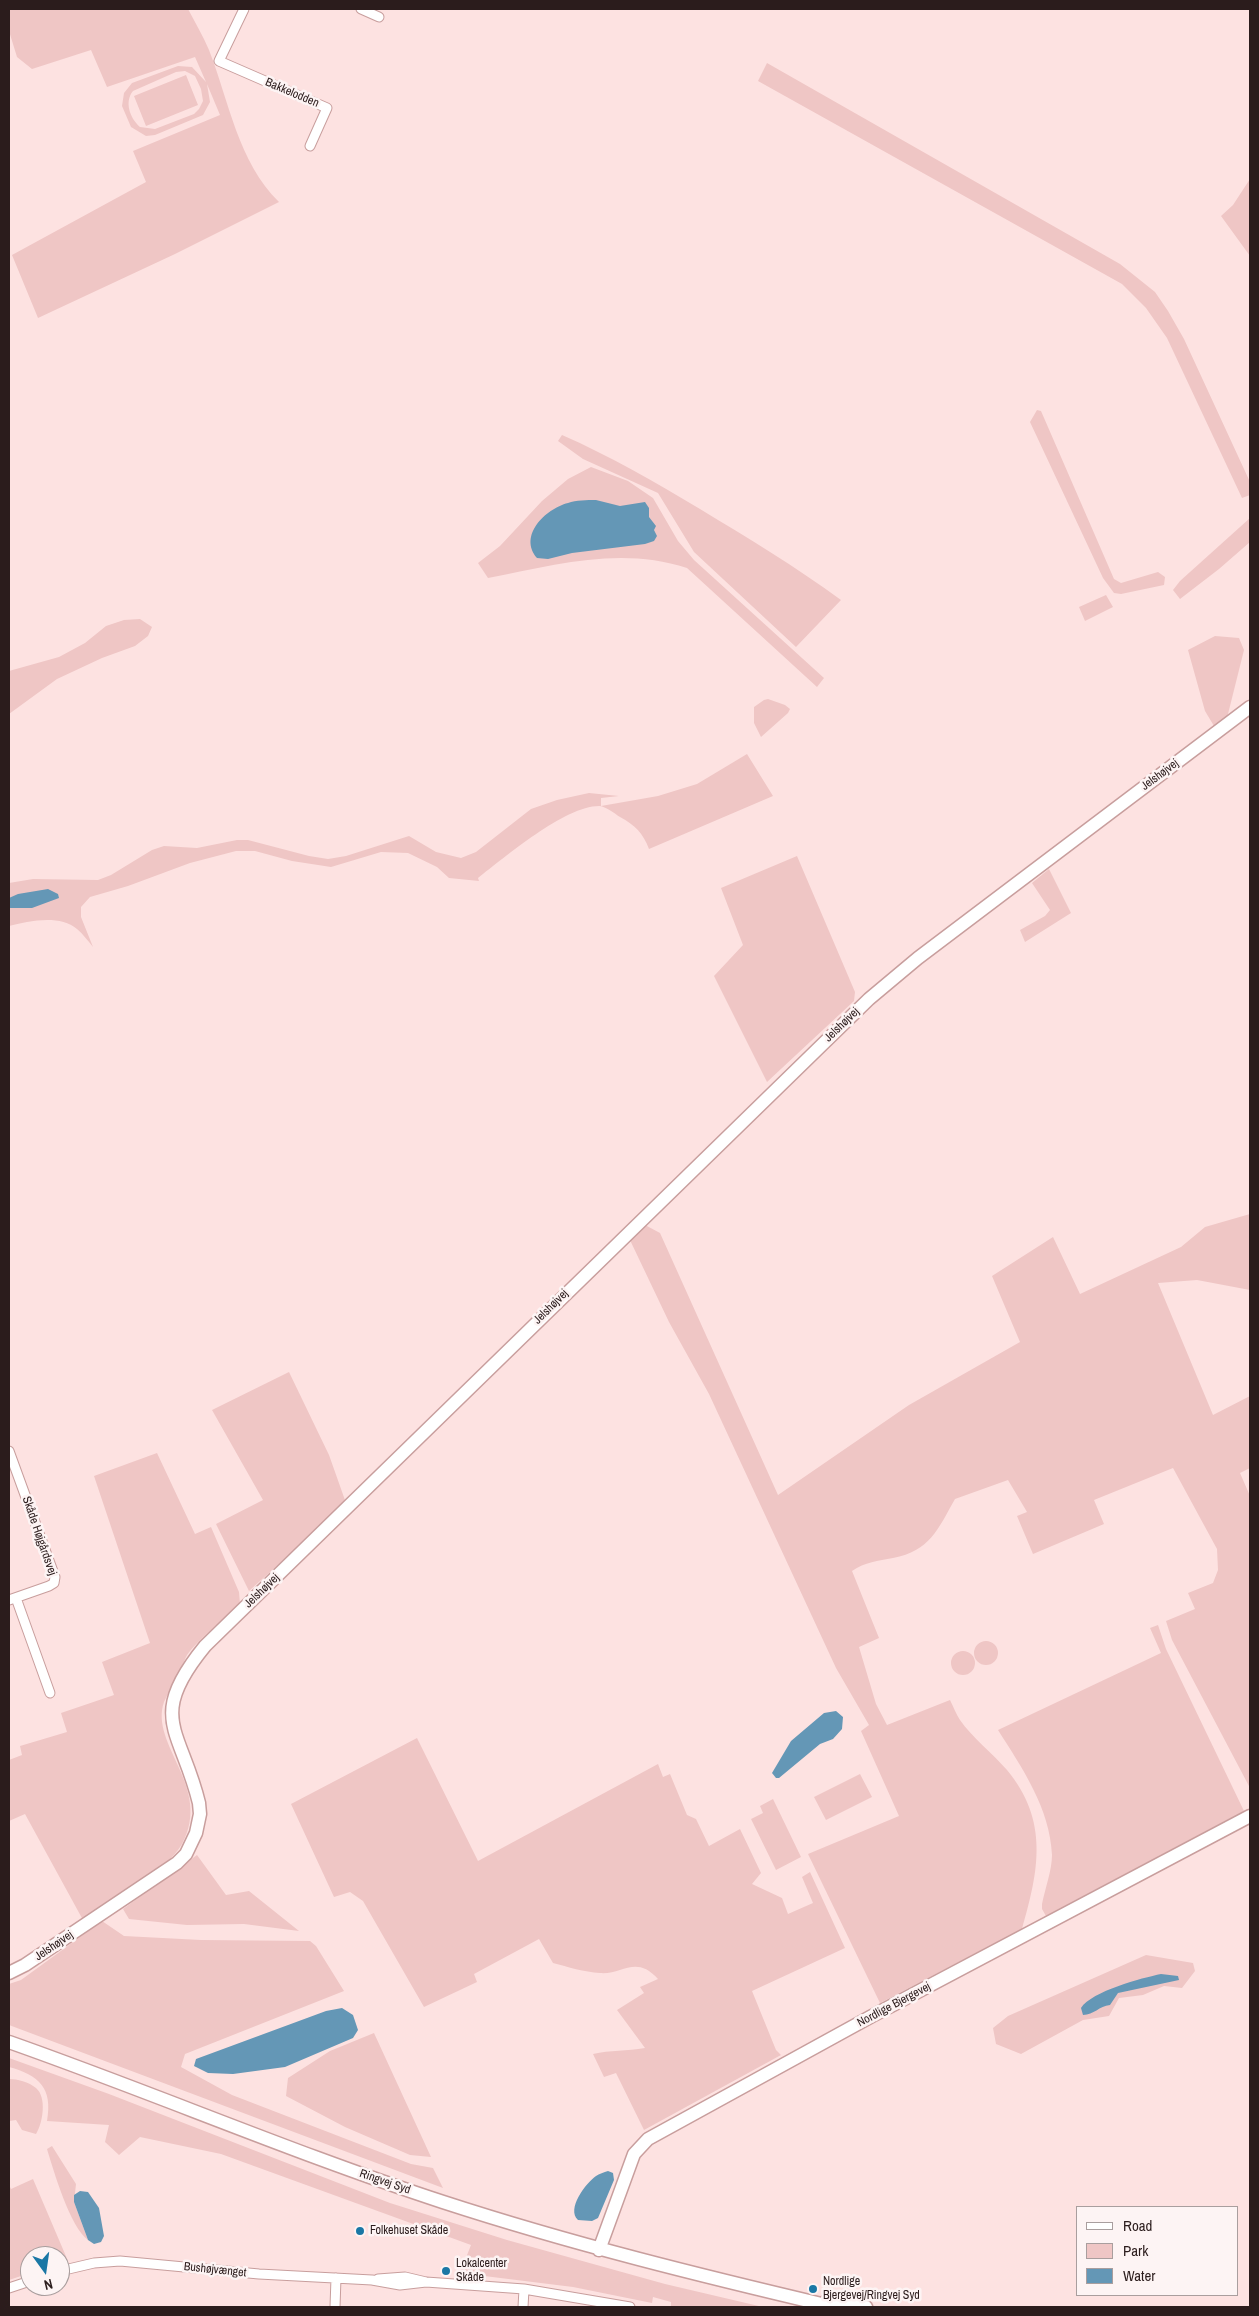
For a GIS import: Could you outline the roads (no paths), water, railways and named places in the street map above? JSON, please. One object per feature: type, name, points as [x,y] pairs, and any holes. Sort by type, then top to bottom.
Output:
[{"type":"street","name":"Bakkelodden","points":[[244,9],[219,61],[327,108],[310,146]]},
{"type":"street","points":[[362,9],[379,17]]},
{"type":"street","name":"Jelshøjvej","points":[[9,1973],[25,1965],[155,1878],[186,1854],[196,1833],[200,1814],[199,1803],[177,1742],[172,1712],[174,1698],[182,1679],[205,1646],[869,999],[918,958],[1250,707]]},
{"type":"street","name":"Skåde Højgårdsvej","points":[[9,1451],[55,1577],[54,1583],[49,1586],[12,1599],[50,1693]]},
{"type":"street","name":"Nordlige Bjergevej","points":[[600,2250],[634,2154],[648,2139],[872,2016],[1250,1816]]},
{"type":"street","name":"Ringvej Syd","points":[[9,2042],[433,2199],[600,2250],[699,2276],[834,2307]]},
{"type":"street","name":"Bushøjvænget","points":[[70,2269],[94,2263],[122,2261],[259,2274],[372,2280],[405,2277],[426,2282],[524,2289],[630,2307]]},
{"type":"street","points":[[335,2307],[336,2278]]},
{"type":"street","points":[[523,2307],[524,2289]]},
{"type":"street","name":"Ringvej Syd","points":[[771,2292],[866,2307]]},
{"type":"water","points":[[596,500],[620,506],[645,502],[649,508],[649,517],[656,526],[654,530],[657,536],[654,541],[645,544],[572,553],[548,559],[537,558],[532,550],[532,533],[543,517],[559,506],[568,503]]},
{"type":"water","points":[[48,889],[58,894],[59,898],[32,908],[9,908],[9,898],[18,894]]},
{"type":"water","points":[[836,1711],[843,1717],[842,1729],[833,1739],[820,1744],[779,1778],[776,1778],[772,1773],[791,1741],[824,1713]]},
{"type":"water","points":[[1161,1974],[1178,1976],[1179,1980],[1118,1993],[1110,2005],[1083,2015],[1081,2008],[1095,1996],[1118,1986]]},
{"type":"water","points":[[342,2008],[353,2015],[358,2030],[353,2038],[285,2067],[233,2074],[208,2073],[194,2066],[196,2059],[326,2011]]},
{"type":"water","points":[[608,2171],[613,2173],[614,2180],[598,2218],[592,2221],[578,2220],[574,2209],[579,2196],[592,2179]]},
{"type":"water","points":[[80,2191],[88,2192],[99,2208],[104,2236],[101,2242],[94,2244],[88,2240],[74,2202],[74,2195]]},
{"type":"place","name":"Folkehuset Skåde","points":[[360,2231]]},
{"type":"place","name":"Lokalcenter Skåde","points":[[446,2271]]},
{"type":"place","name":"Nordlige Bjergevej/Ringvej Syd","points":[[813,2289]]}]
